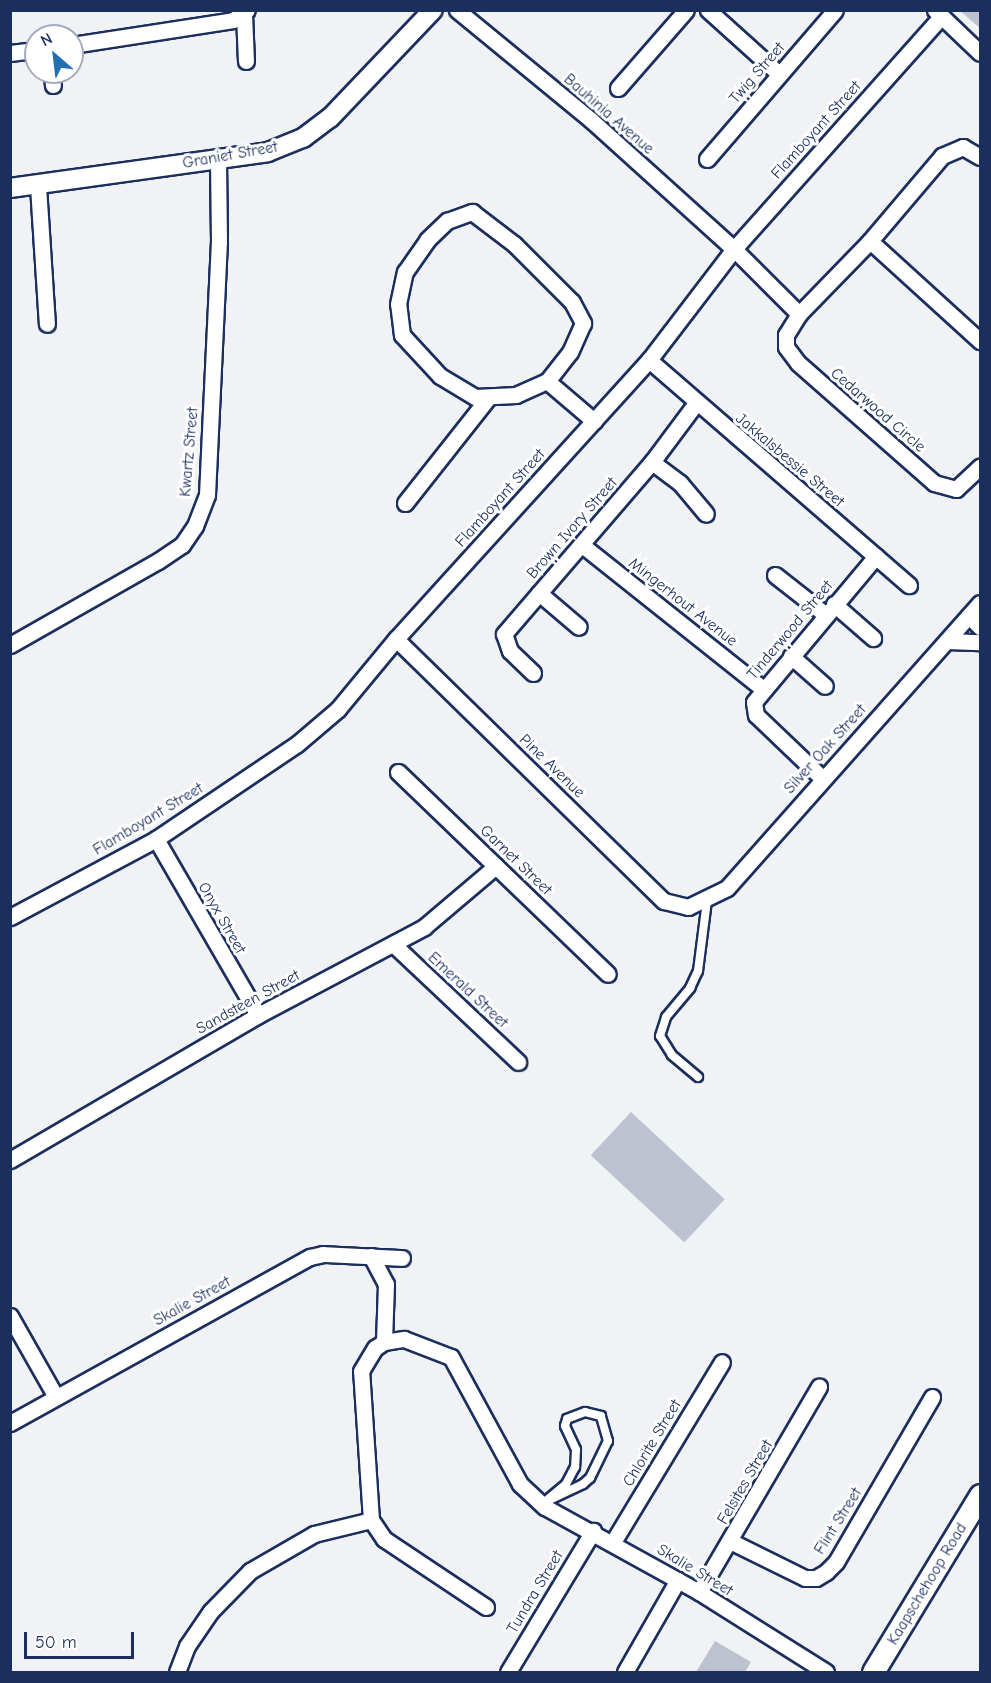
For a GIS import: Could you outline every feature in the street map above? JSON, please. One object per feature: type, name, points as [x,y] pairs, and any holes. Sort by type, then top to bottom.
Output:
[{"type":"main road","name":"Kaapschehoop Road","points":[[873,1672],[981,1495]]},
{"type":"main road","name":"Kaapschehoop Road","points":[[889,1672],[981,1520]]},
{"type":"street","name":"Graniet Street","points":[[10,188],[38,186],[268,152],[303,138],[330,118],[433,10]]},
{"type":"street","name":"Bauhinia Avenue","points":[[457,10],[591,120],[734,249]]},
{"type":"street","points":[[618,88],[686,10]]},
{"type":"street","points":[[708,10],[779,74]]},
{"type":"street","name":"Twig Street","points":[[707,159],[835,10]]},
{"type":"street","points":[[84,43],[233,20],[246,12]]},
{"type":"street","points":[[246,12],[246,61]]},
{"type":"street","name":"Flamboyant Street","points":[[10,917],[156,839],[297,744],[339,709],[396,639],[649,360],[734,249],[938,14]]},
{"type":"street","points":[[938,14],[981,53]]},
{"type":"street","name":"Cedarwood Circle","points":[[981,157],[963,147],[942,156],[870,241],[799,314],[786,335],[786,347],[798,363],[934,483],[956,489],[981,467]]},
{"type":"street","name":"Kwartz Street","points":[[10,645],[158,561],[182,545],[195,525],[207,495],[219,254],[218,159]]},
{"type":"street","points":[[38,186],[47,324]]},
{"type":"street","points":[[472,212],[514,244],[580,313],[583,323],[578,338],[547,381],[516,395],[488,398],[465,393],[440,376],[402,336],[398,304],[405,272],[427,240],[460,213],[472,212]]},
{"type":"street","points":[[870,241],[981,341]]},
{"type":"street","points":[[734,249],[799,314]]},
{"type":"street","name":"Jakkalsbessie Street","points":[[649,360],[909,585]]},
{"type":"street","points":[[547,381],[594,421]]},
{"type":"street","points":[[405,503],[488,398]]},
{"type":"street","name":"Brown Ivory Street","points":[[533,673],[510,651],[504,634],[652,462],[696,403]]},
{"type":"street","points":[[652,462],[680,483],[706,514]]},
{"type":"street","name":"Mingerhout Avenue","points":[[582,545],[762,688]]},
{"type":"street","name":"Tinderwood Street","points":[[822,778],[756,715],[754,702],[762,688],[876,556]]},
{"type":"street","points":[[775,575],[873,638]]},
{"type":"street","points":[[539,593],[579,627]]},
{"type":"street","name":"Silver Oak Street","points":[[688,907],[707,901],[727,888],[822,778],[981,603]]},
{"type":"street","points":[[969,616],[981,627]]},
{"type":"street","name":"Pine Avenue","points":[[396,639],[663,901],[688,907]]},
{"type":"street","points":[[947,641],[981,642]]},
{"type":"street","points":[[791,656],[825,686]]},
{"type":"street","name":"Garnet Street","points":[[398,772],[608,974]]},
{"type":"street","name":"Onyx Street","points":[[156,839],[258,1015]]},
{"type":"street","name":"Sandsteen Street","points":[[10,1160],[258,1015],[393,944],[447,910],[496,866]]},
{"type":"street","name":"Emerald Street","points":[[393,944],[518,1062]]},
{"type":"street","name":"Skalie Street","points":[[10,1423],[310,1257],[323,1254],[402,1258]]},
{"type":"street","points":[[371,1256],[386,1284],[384,1342],[375,1348],[361,1371],[371,1520],[384,1539],[486,1607]]},
{"type":"street","points":[[10,1316],[56,1397]]},
{"type":"street","name":"Skalie Street","points":[[384,1342],[404,1339],[451,1357],[520,1484],[542,1504],[699,1592],[826,1672]]},
{"type":"street","name":"Chlorite Street","points":[[612,1542],[722,1362]]},
{"type":"street","name":"Felsites Street","points":[[699,1592],[732,1542],[819,1387]]},
{"type":"street","name":"Flint Street","points":[[732,1542],[805,1578],[816,1578],[826,1572],[836,1562],[932,1397]]},
{"type":"street","points":[[177,1672],[187,1646],[212,1611],[250,1571],[314,1534],[371,1520]]},
{"type":"street","name":"Tundra Street","points":[[508,1672],[593,1531]]},
{"type":"street","points":[[625,1672],[678,1580]]},
{"type":"lane","points":[[698,1077],[672,1055],[660,1036],[666,1017],[690,988],[698,971],[707,901]]},
{"type":"lane","points":[[585,1412],[601,1416],[608,1441],[590,1478],[542,1504],[566,1484],[575,1467],[576,1449],[566,1426],[567,1419],[585,1412]]},
{"type":"building","points":[[959,10],[981,10],[981,29]]},
{"type":"building","points":[[631,1112],[725,1199],[684,1242],[591,1155]]},
{"type":"building","points":[[715,1641],[751,1662],[745,1672],[696,1672]]}]
